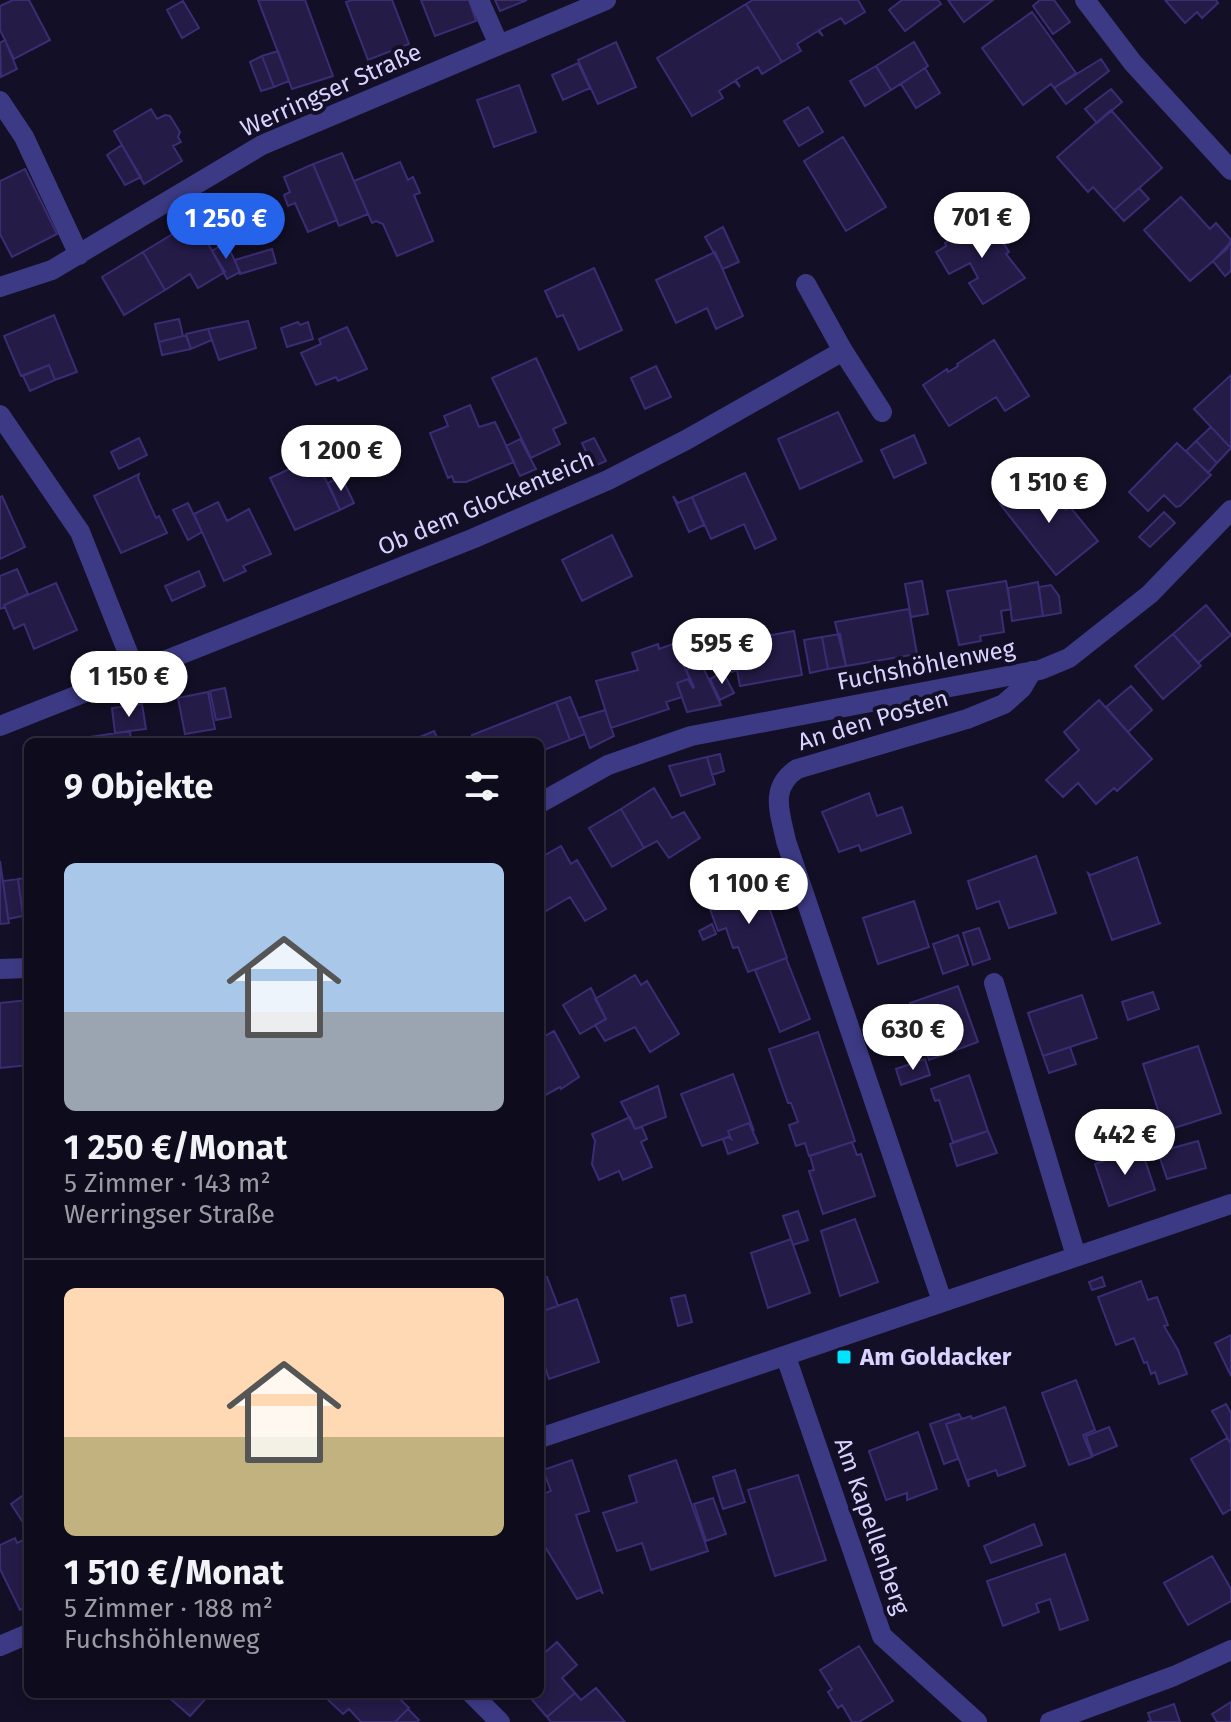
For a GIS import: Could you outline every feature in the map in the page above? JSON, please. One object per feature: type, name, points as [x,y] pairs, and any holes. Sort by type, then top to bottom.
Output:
[{"type":"street","points":[[479,0],[499,45]]},
{"type":"street","name":"Werringser Straße","points":[[0,287],[52,270],[262,145],[499,45],[562,9],[606,0]]},
{"type":"street","points":[[1085,0],[1133,63],[1228,162]]},
{"type":"street","points":[[0,101],[24,137],[79,255]]},
{"type":"street","points":[[806,284],[882,412]]},
{"type":"street","name":"Ob dem Glockenteich","points":[[0,726],[472,539],[608,480],[686,440],[843,351]]},
{"type":"street","points":[[0,415],[80,532],[136,673]]},
{"type":"street","name":"Fuchshöhlenweg","points":[[544,801],[608,765],[691,736],[1032,671],[1069,658],[1150,594],[1231,510]]},
{"type":"street","name":"An den Posten","points":[[942,1301],[786,841],[779,790],[784,778],[797,769],[967,719],[1004,704],[1022,688],[1032,671]]},
{"type":"street","points":[[0,969],[24,968]]},
{"type":"street","points":[[994,983],[1076,1256]]},
{"type":"street","points":[[544,1437],[1231,1204]]},
{"type":"street","name":"Am Kapellenberg","points":[[786,1357],[882,1636],[977,1722]]},
{"type":"street","points":[[0,1646],[24,1636]]},
{"type":"street","points":[[1050,1722],[1174,1676],[1231,1650]]},
{"type":"street","points":[[476,1698],[500,1722]]},
{"type":"building","points":[[13,0],[29,0],[50,40],[14,59],[0,30],[0,6]]},
{"type":"building","points":[[258,0],[305,0],[333,76],[292,89]]},
{"type":"building","points":[[392,0],[409,44],[368,60],[346,2]]},
{"type":"building","points":[[421,0],[469,0],[476,21],[435,36]]},
{"type":"building","points":[[495,0],[527,0],[500,11]]},
{"type":"building","points":[[753,0],[858,0],[865,12],[845,24],[841,18],[819,30],[823,36],[818,31],[797,44],[801,51],[782,62],[746,4]]},
{"type":"building","points":[[902,0],[938,0],[941,4],[905,31],[889,10]]},
{"type":"building","points":[[948,0],[993,0],[964,22]]},
{"type":"building","points":[[1040,0],[1054,0],[1070,22],[1053,34],[1033,6]]},
{"type":"building","points":[[1165,0],[1216,0],[1218,3],[1202,18],[1197,12],[1185,23]]},
{"type":"building","points":[[183,1],[199,28],[182,38],[167,10]]},
{"type":"building","points":[[746,4],[782,62],[762,74],[758,67],[736,80],[740,87],[735,81],[719,91],[723,98],[692,116],[657,58]]},
{"type":"building","points":[[1032,12],[1076,73],[1054,88],[1051,84],[1023,105],[982,48]]},
{"type":"building","points":[[5,40],[17,69],[1,77],[0,43]]},
{"type":"building","points":[[616,42],[636,87],[598,104],[578,60]]},
{"type":"building","points":[[914,42],[928,66],[891,90],[876,66]]},
{"type":"building","points":[[278,51],[289,81],[274,87],[262,56]]},
{"type":"building","points":[[262,56],[274,87],[261,91],[250,62]]},
{"type":"building","points":[[1101,59],[1109,71],[1066,104],[1054,88]]},
{"type":"building","points":[[578,63],[590,88],[563,100],[552,75]]},
{"type":"building","points":[[876,66],[891,90],[865,106],[850,81]]},
{"type":"building","points":[[925,68],[940,93],[916,108],[901,84]]},
{"type":"building","points":[[519,85],[536,132],[494,147],[477,100]]},
{"type":"building","points":[[1111,89],[1122,102],[1097,123],[1085,109]]},
{"type":"building","points":[[808,107],[823,132],[799,146],[784,121]]},
{"type":"building","points":[[151,109],[157,119],[170,116],[180,132],[178,137],[181,142],[173,146],[182,161],[144,184],[114,131]]},
{"type":"building","points":[[1111,110],[1162,168],[1114,210],[1093,187],[1088,192],[1057,157]]},
{"type":"building","points":[[843,137],[886,207],[846,231],[804,161]]},
{"type":"building","points":[[122,145],[141,177],[125,185],[107,155]]},
{"type":"building","points":[[342,153],[368,214],[339,226],[313,164]]},
{"type":"building","points":[[400,162],[408,180],[413,177],[420,193],[414,195],[433,241],[397,256],[383,224],[372,223],[354,181]]},
{"type":"building","points":[[313,164],[337,220],[308,232],[295,203],[288,206],[284,195],[290,192],[284,177]]},
{"type":"building","points":[[25,169],[57,234],[12,257],[0,234],[0,181]]},
{"type":"building","points":[[1139,188],[1149,199],[1124,221],[1114,210]]},
{"type":"building","points":[[1181,197],[1210,229],[1216,223],[1231,240],[1227,249],[1190,281],[1144,230]]},
{"type":"building","points":[[987,217],[1009,252],[1006,254],[1025,278],[983,304],[969,283],[978,278],[970,263],[949,274],[936,252]]},
{"type":"building","points":[[194,221],[225,272],[198,288],[190,274],[165,290],[143,252]]},
{"type":"building","points":[[723,227],[739,262],[723,269],[705,237]]},
{"type":"building","points":[[226,242],[240,272],[227,279],[212,251]]},
{"type":"building","points":[[1231,242],[1231,271],[1225,276],[1213,261]]},
{"type":"building","points":[[272,249],[276,263],[240,274],[235,260]]},
{"type":"building","points":[[143,252],[165,290],[124,315],[102,277]]},
{"type":"building","points":[[715,252],[743,316],[716,329],[707,308],[676,323],[656,280]]},
{"type":"building","points":[[594,268],[622,330],[579,350],[563,315],[557,317],[545,291]]},
{"type":"building","points":[[54,315],[77,372],[55,380],[49,365],[21,376],[4,336]]},
{"type":"building","points":[[179,319],[183,336],[159,342],[155,324]]},
{"type":"building","points":[[248,321],[256,348],[219,360],[208,329]]},
{"type":"building","points":[[298,322],[300,325],[308,322],[313,339],[287,347],[281,328]]},
{"type":"building","points":[[347,327],[367,369],[338,381],[336,377],[316,385],[301,353],[321,344],[319,339]]},
{"type":"building","points":[[208,329],[212,340],[191,349],[186,334]]},
{"type":"building","points":[[186,336],[191,349],[162,355],[159,342]]},
{"type":"building","points":[[994,340],[1029,396],[1005,411],[996,397],[949,426],[923,385],[947,369],[948,372],[958,366]]},
{"type":"building","points":[[536,358],[566,423],[553,429],[560,444],[531,458],[492,378]]},
{"type":"building","points":[[49,365],[55,380],[30,391],[23,376]]},
{"type":"building","points":[[656,366],[671,397],[645,409],[631,378]]},
{"type":"building","points":[[1231,375],[1231,447],[1230,447],[1194,409]]},
{"type":"building","points":[[470,405],[479,427],[495,422],[514,462],[466,482],[454,482],[452,476],[448,478],[430,433],[448,426],[444,416]]},
{"type":"building","points":[[838,412],[862,461],[800,489],[778,439]]},
{"type":"building","points":[[1211,427],[1231,448],[1217,463],[1196,441]]},
{"type":"building","points":[[914,435],[926,463],[894,478],[881,450]]},
{"type":"building","points":[[139,438],[147,455],[119,469],[111,452]]},
{"type":"building","points":[[594,438],[606,461],[593,467],[582,443]]},
{"type":"building","points":[[520,439],[536,469],[520,476],[506,446]]},
{"type":"building","points":[[1196,441],[1217,463],[1208,473],[1186,451]]},
{"type":"building","points":[[1177,443],[1211,475],[1180,506],[1176,507],[1164,495],[1148,511],[1129,492]]},
{"type":"building","points":[[315,457],[340,510],[295,530],[270,478]]},
{"type":"building","points":[[745,473],[776,539],[755,549],[744,524],[711,539],[692,497]]},
{"type":"building","points":[[139,474],[156,518],[159,516],[167,533],[121,553],[94,496]]},
{"type":"building","points":[[1037,475],[1066,510],[1070,507],[1098,541],[1056,575],[1000,504]]},
{"type":"building","points":[[341,476],[354,503],[340,510],[328,483]]},
{"type":"building","points":[[673,496],[678,503],[692,497],[704,525],[689,532]]},
{"type":"building","points":[[0,497],[25,547],[0,559]]},
{"type":"building","points":[[218,502],[227,521],[249,509],[271,554],[243,566],[246,571],[224,581],[194,514]]},
{"type":"building","points":[[188,503],[202,532],[188,540],[173,510]]},
{"type":"building","points":[[1164,512],[1175,523],[1150,547],[1139,537]]},
{"type":"building","points":[[612,535],[632,576],[582,601],[562,560]]},
{"type":"building","points":[[17,569],[28,594],[0,609],[0,576]]},
{"type":"building","points":[[199,571],[205,586],[172,601],[165,586]]},
{"type":"building","points":[[922,581],[928,614],[911,617],[905,584]]},
{"type":"building","points":[[1006,581],[1011,609],[1001,611],[1004,632],[980,636],[981,641],[959,645],[947,591]]},
{"type":"building","points":[[1038,582],[1043,616],[1012,621],[1008,588]]},
{"type":"building","points":[[56,583],[77,630],[34,649],[24,624],[14,629],[4,605]]},
{"type":"building","points":[[1051,585],[1059,596],[1061,613],[1043,616],[1039,587]]},
{"type":"building","points":[[1206,605],[1231,635],[1198,663],[1173,634]]},
{"type":"building","points":[[909,609],[917,654],[846,666],[835,622]]},
{"type":"building","points":[[794,631],[802,675],[740,686],[737,670],[721,670],[722,661],[735,658],[732,642]]},
{"type":"building","points":[[840,634],[846,666],[828,669],[822,637]]},
{"type":"building","points":[[1173,634],[1201,666],[1163,699],[1135,666]]},
{"type":"building","points":[[822,637],[828,669],[810,673],[804,640]]},
{"type":"building","points":[[658,644],[659,649],[673,644],[694,687],[688,679],[677,683],[682,697],[666,702],[669,709],[611,728],[596,681],[638,670],[632,653]]},
{"type":"building","points":[[701,663],[721,705],[687,712],[677,683],[688,679],[693,688],[686,670]]},
{"type":"building","points":[[723,672],[734,693],[720,700],[710,679]]},
{"type":"building","points":[[1131,686],[1152,710],[1128,732],[1106,707]]},
{"type":"building","points":[[225,688],[231,717],[216,720],[210,691]]},
{"type":"building","points":[[208,692],[215,729],[185,734],[178,698]]},
{"type":"building","points":[[570,697],[585,734],[570,740],[556,702]]},
{"type":"building","points":[[1099,700],[1152,759],[1117,791],[1114,788],[1096,804],[1078,783],[1063,797],[1046,780],[1079,750],[1064,732]]},
{"type":"building","points":[[556,702],[570,740],[544,750],[544,738],[473,738],[472,735]]},
{"type":"building","points":[[142,704],[146,729],[115,733],[112,708]]},
{"type":"building","points":[[605,710],[614,736],[590,748],[579,718]]},
{"type":"building","points":[[130,731],[131,738],[83,738]]},
{"type":"building","points":[[434,731],[437,738],[417,738]]},
{"type":"building","points":[[720,754],[724,771],[712,775],[707,757]]},
{"type":"building","points":[[707,757],[715,784],[681,796],[669,766]]},
{"type":"building","points":[[654,788],[672,818],[684,812],[700,838],[669,858],[657,841],[644,848],[621,809]]},
{"type":"building","points":[[869,793],[877,816],[902,807],[911,833],[861,851],[859,845],[839,852],[822,812]]},
{"type":"building","points":[[621,809],[644,848],[612,867],[589,828]]},
{"type":"building","points":[[561,846],[571,864],[577,860],[606,909],[585,921],[570,897],[544,912],[544,856]]},
{"type":"building","points":[[1036,856],[1056,913],[1009,928],[999,901],[977,909],[968,881]]},
{"type":"building","points":[[1137,857],[1161,923],[1112,940],[1088,873],[1091,875]]},
{"type":"building","points":[[0,861],[9,923],[0,924]]},
{"type":"building","points":[[24,878],[23,916],[18,879]]},
{"type":"building","points":[[18,879],[23,916],[8,919],[3,881]]},
{"type":"building","points":[[760,882],[787,958],[748,972],[738,947],[733,948],[726,928],[718,931],[707,901]]},
{"type":"building","points":[[914,901],[929,947],[878,964],[863,918]]},
{"type":"building","points":[[712,924],[716,934],[703,940],[699,931]]},
{"type":"building","points":[[979,928],[990,959],[973,965],[963,933]]},
{"type":"building","points":[[958,935],[968,965],[943,974],[933,944]]},
{"type":"building","points":[[786,958],[810,1019],[780,1032],[755,970]]},
{"type":"building","points":[[635,975],[641,985],[647,981],[679,1034],[650,1052],[635,1027],[605,1041],[595,1025],[606,1019],[595,999]]},
{"type":"building","points":[[958,986],[978,1042],[929,1060],[910,1003]]},
{"type":"building","points":[[591,988],[606,1019],[580,1034],[563,1005]]},
{"type":"building","points":[[1153,992],[1159,1009],[1128,1020],[1122,1002]]},
{"type":"building","points":[[1082,995],[1097,1038],[1043,1056],[1028,1013]]},
{"type":"building","points":[[24,1000],[24,1065],[0,1068],[0,1003]]},
{"type":"building","points":[[554,1031],[579,1077],[544,1096],[544,1037]]},
{"type":"building","points":[[818,1032],[855,1141],[809,1156],[805,1143],[796,1146],[789,1125],[798,1122],[769,1049]]},
{"type":"building","points":[[1198,1046],[1221,1113],[1165,1131],[1143,1064]]},
{"type":"building","points":[[1070,1047],[1076,1064],[1049,1073],[1043,1056]]},
{"type":"building","points":[[925,1059],[930,1075],[901,1085],[896,1069]]},
{"type":"building","points":[[733,1074],[754,1131],[749,1123],[728,1131],[731,1139],[728,1137],[702,1146],[681,1094]]},
{"type":"building","points":[[969,1075],[988,1131],[953,1142],[939,1100],[935,1101],[931,1089]]},
{"type":"building","points":[[658,1086],[666,1117],[635,1129],[621,1102]]},
{"type":"building","points":[[630,1117],[635,1129],[642,1127],[647,1139],[641,1142],[652,1167],[623,1180],[619,1171],[599,1180],[592,1164],[595,1141],[592,1134]]},
{"type":"building","points":[[749,1123],[758,1143],[728,1154],[723,1139],[731,1139],[728,1131]]},
{"type":"building","points":[[988,1131],[997,1153],[957,1166],[950,1144]]},
{"type":"building","points":[[1198,1141],[1206,1168],[1167,1179],[1158,1152]]},
{"type":"building","points":[[852,1142],[857,1155],[861,1154],[875,1196],[823,1214],[809,1171],[814,1170],[810,1156]]},
{"type":"building","points":[[1141,1148],[1155,1190],[1109,1206],[1095,1164]]},
{"type":"building","points":[[798,1211],[808,1240],[793,1245],[783,1216]]},
{"type":"building","points":[[855,1219],[878,1282],[840,1296],[821,1231]]},
{"type":"building","points":[[791,1239],[810,1293],[768,1308],[751,1253]]},
{"type":"building","points":[[547,1277],[558,1306],[544,1311],[544,1278]]},
{"type":"building","points":[[1102,1277],[1105,1286],[1092,1290],[1089,1282]]},
{"type":"building","points":[[1141,1281],[1148,1300],[1157,1297],[1168,1325],[1164,1326],[1187,1374],[1159,1384],[1155,1372],[1151,1374],[1147,1362],[1144,1363],[1134,1338],[1116,1345],[1098,1297]]},
{"type":"building","points":[[685,1295],[692,1322],[678,1326],[671,1298]]},
{"type":"building","points":[[577,1299],[599,1362],[549,1379],[544,1363],[544,1311]]},
{"type":"building","points":[[1231,1335],[1231,1376],[1215,1343]]},
{"type":"building","points":[[1076,1380],[1095,1430],[1083,1435],[1092,1457],[1069,1465],[1042,1393]]},
{"type":"building","points":[[1226,1404],[1231,1413],[1231,1444],[1212,1411]]},
{"type":"building","points":[[1005,1407],[1025,1466],[998,1476],[996,1470],[968,1480],[969,1487],[946,1424]]},
{"type":"building","points":[[959,1414],[962,1419],[946,1424],[958,1459],[944,1464],[930,1424]]},
{"type":"building","points":[[1109,1427],[1117,1446],[1093,1456],[1086,1436]]},
{"type":"building","points":[[918,1432],[937,1489],[907,1500],[907,1493],[886,1500],[869,1451]]},
{"type":"building","points":[[1227,1438],[1231,1444],[1231,1509],[1223,1514],[1191,1459]]},
{"type":"building","points":[[572,1460],[589,1511],[576,1515],[603,1594],[600,1590],[577,1599],[544,1545],[544,1494],[551,1491],[544,1470]]},
{"type":"building","points":[[676,1460],[708,1551],[651,1570],[642,1543],[617,1551],[603,1513],[637,1502],[629,1476]]},
{"type":"building","points":[[735,1470],[745,1502],[723,1509],[713,1477]]},
{"type":"building","points":[[798,1475],[826,1560],[775,1576],[748,1490]]},
{"type":"building","points":[[24,1495],[24,1524],[11,1504]]},
{"type":"building","points":[[713,1498],[726,1534],[706,1541],[694,1504]]},
{"type":"building","points":[[1034,1524],[1042,1545],[991,1563],[984,1546]]},
{"type":"building","points":[[15,1538],[17,1543],[24,1540],[24,1608],[20,1610],[0,1569],[0,1545]]},
{"type":"building","points":[[1065,1554],[1088,1620],[1060,1630],[1050,1599],[1036,1604],[1039,1612],[1003,1626],[987,1581]]},
{"type":"building","points":[[1212,1556],[1231,1589],[1231,1601],[1188,1625],[1164,1583]]},
{"type":"building","points":[[557,1642],[577,1665],[562,1678],[575,1693],[547,1717],[530,1698],[544,1698],[544,1653]]},
{"type":"building","points":[[859,1646],[893,1701],[859,1722],[852,1722],[842,1705],[838,1708],[828,1692],[832,1689],[820,1670]]},
{"type":"building","points":[[596,1688],[625,1722],[551,1722],[547,1717],[575,1693],[581,1700]]},
{"type":"building","points":[[170,1698],[206,1698],[190,1716]]},
{"type":"building","points":[[326,1698],[399,1698],[409,1708],[395,1722],[361,1722],[349,1709],[343,1714]]},
{"type":"building","points":[[1231,1702],[1231,1722],[1217,1722],[1212,1714]]},
{"type":"building","points":[[1174,1704],[1180,1722],[1147,1722],[1151,1721],[1148,1713]]},
{"type":"building","points":[[408,1709],[419,1720],[417,1722],[395,1722]]},
{"type":"place","name":"Am Goldacker","points":[[844,1357]]}]
